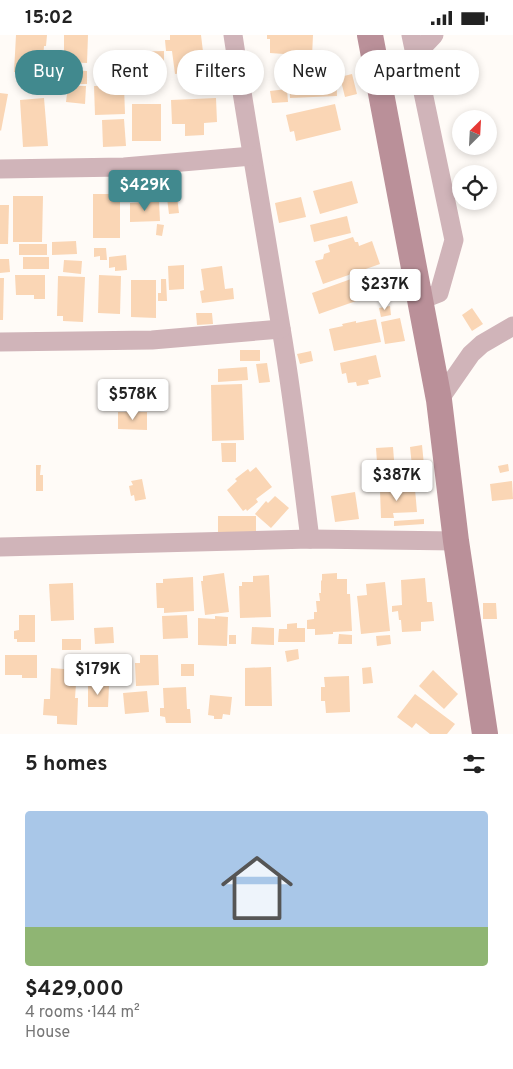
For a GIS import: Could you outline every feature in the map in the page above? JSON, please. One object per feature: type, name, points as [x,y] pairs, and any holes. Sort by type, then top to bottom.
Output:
[{"type":"street","points":[[233,35],[282,329],[310,539]]},
{"type":"street","points":[[370,35],[373,50]]},
{"type":"street","points":[[411,35],[414,50]]},
{"type":"street","points":[[419,50],[434,35]]},
{"type":"street","points":[[381,95],[439,400],[456,541],[485,734]]},
{"type":"street","points":[[421,300],[439,293],[454,240],[424,95]]},
{"type":"street","points":[[0,169],[124,167],[252,156]]},
{"type":"street","points":[[439,400],[471,354],[482,344],[513,325]]},
{"type":"street","points":[[0,342],[152,339],[282,329]]},
{"type":"street","points":[[0,547],[310,539],[456,541]]},
{"type":"building","points":[[16,35],[47,35],[44,50],[15,50]]},
{"type":"building","points":[[64,35],[88,35],[87,63],[83,63],[83,50],[64,50]]},
{"type":"building","points":[[170,35],[201,35],[203,50],[177,50],[177,74],[175,74],[172,51],[166,50],[165,40],[170,40]]},
{"type":"building","points":[[267,35],[313,35],[312,50],[274,50],[274,53],[270,53],[270,39],[267,39]]},
{"type":"building","points":[[83,71],[87,71],[87,84],[83,84]]},
{"type":"building","points":[[352,74],[355,94],[345,97],[344,95],[345,76]]},
{"type":"building","points":[[83,86],[86,86],[85,104],[66,102],[67,95],[83,95]]},
{"type":"building","points":[[270,91],[274,91],[274,95],[287,95],[288,102],[272,103]]},
{"type":"building","points":[[0,93],[8,94],[1,131],[0,130]]},
{"type":"building","points":[[94,95],[124,95],[125,114],[95,115]]},
{"type":"building","points":[[290,95],[337,95],[337,96],[290,98]]},
{"type":"building","points":[[44,98],[48,146],[23,147],[20,100]]},
{"type":"building","points":[[216,98],[217,122],[204,123],[204,135],[185,136],[185,124],[172,124],[171,100]]},
{"type":"building","points":[[132,104],[161,104],[161,141],[132,141]]},
{"type":"building","points":[[335,104],[341,130],[296,141],[294,131],[290,132],[286,115]]},
{"type":"building","points":[[124,119],[126,146],[103,147],[102,120]]},
{"type":"building","points":[[352,181],[358,203],[320,214],[313,191]]},
{"type":"building","points":[[93,194],[120,194],[120,238],[93,238]]},
{"type":"building","points":[[13,196],[43,196],[42,242],[13,242]]},
{"type":"building","points":[[177,196],[179,213],[169,214],[167,198]]},
{"type":"building","points":[[301,197],[306,217],[279,223],[275,203]]},
{"type":"building","points":[[159,201],[160,221],[130,222],[130,203]]},
{"type":"building","points":[[0,205],[9,205],[8,244],[0,244]]},
{"type":"building","points":[[347,216],[351,233],[314,242],[310,225]]},
{"type":"building","points":[[157,224],[164,225],[162,236],[156,235]]},
{"type":"building","points":[[353,237],[359,246],[372,241],[380,264],[323,284],[315,261],[323,259],[324,254],[330,252],[328,245]]},
{"type":"building","points":[[76,241],[77,254],[52,255],[52,242]]},
{"type":"building","points":[[19,244],[47,244],[47,255],[19,255]]},
{"type":"building","points":[[94,248],[106,248],[107,260],[100,260],[100,256],[94,257]]},
{"type":"building","points":[[126,255],[127,270],[115,271],[115,267],[109,268],[109,257]]},
{"type":"building","points":[[23,257],[49,257],[49,269],[23,269]]},
{"type":"building","points":[[0,259],[9,259],[10,272],[0,273]]},
{"type":"building","points":[[64,260],[82,261],[81,274],[63,272]]},
{"type":"building","points":[[184,265],[184,289],[169,290],[168,266]]},
{"type":"building","points":[[222,266],[225,289],[233,288],[234,299],[202,303],[200,291],[204,290],[201,269]]},
{"type":"building","points":[[15,275],[45,275],[45,299],[34,299],[34,295],[16,295]]},
{"type":"building","points":[[99,275],[121,276],[120,314],[98,313]]},
{"type":"building","points":[[58,276],[85,277],[83,322],[63,321],[63,316],[57,316]]},
{"type":"building","points":[[0,278],[4,278],[3,320],[0,320]]},
{"type":"building","points":[[161,279],[166,279],[167,301],[158,301],[158,293],[161,293]]},
{"type":"building","points":[[351,279],[359,300],[319,314],[312,293]]},
{"type":"building","points":[[131,280],[156,280],[156,318],[131,317]]},
{"type":"building","points":[[390,306],[391,315],[381,317],[379,308]]},
{"type":"building","points":[[472,308],[483,324],[472,331],[462,315]]},
{"type":"building","points":[[196,313],[212,313],[213,324],[197,325]]},
{"type":"building","points":[[400,318],[405,341],[385,344],[381,322]]},
{"type":"building","points":[[376,319],[381,342],[334,351],[329,329],[356,321],[356,323]]},
{"type":"building","points":[[240,350],[260,350],[260,361],[240,361]]},
{"type":"building","points":[[311,351],[313,361],[300,364],[297,354]]},
{"type":"building","points":[[376,355],[381,377],[368,380],[369,384],[357,386],[356,382],[348,383],[346,373],[342,374],[340,363]]},
{"type":"building","points":[[267,363],[270,382],[259,383],[256,364]]},
{"type":"building","points":[[247,367],[248,380],[218,382],[218,369]]},
{"type":"building","points":[[242,384],[244,440],[212,441],[211,385]]},
{"type":"building","points":[[118,412],[147,412],[147,430],[118,429]]},
{"type":"building","points":[[221,443],[236,443],[236,462],[222,462]]},
{"type":"building","points":[[422,445],[426,485],[414,486],[410,447]]},
{"type":"building","points":[[393,447],[394,460],[377,462],[376,448]]},
{"type":"building","points":[[508,464],[509,471],[500,473],[498,466]]},
{"type":"building","points":[[36,465],[41,465],[40,475],[43,475],[43,491],[36,491]]},
{"type":"building","points":[[256,467],[272,487],[256,499],[258,502],[247,511],[246,509],[243,511],[227,490],[237,481],[235,479],[248,469],[250,472]]},
{"type":"building","points":[[142,479],[146,499],[135,501],[134,495],[131,496],[129,486],[133,485],[131,481]]},
{"type":"building","points":[[512,481],[513,499],[492,501],[490,484]]},
{"type":"building","points":[[390,484],[398,484],[398,490],[415,489],[417,512],[393,513],[394,518],[381,518],[380,490],[391,490]]},
{"type":"building","points":[[355,492],[359,519],[335,522],[331,496]]},
{"type":"building","points":[[275,496],[289,508],[271,528],[255,514],[266,501],[268,503]]},
{"type":"building","points":[[218,516],[256,516],[256,532],[218,532]]},
{"type":"building","points":[[424,519],[424,524],[394,526],[394,521]]},
{"type":"building","points":[[224,573],[229,612],[205,615],[201,581],[203,581],[203,576]]},
{"type":"building","points":[[337,573],[337,579],[347,579],[347,594],[350,594],[352,631],[315,635],[315,629],[307,629],[307,620],[314,619],[314,612],[317,612],[316,601],[320,601],[319,593],[321,593],[322,574]]},
{"type":"building","points":[[269,575],[271,617],[240,618],[239,586],[242,586],[242,582],[253,582],[253,576]]},
{"type":"building","points":[[193,577],[194,611],[164,613],[164,608],[157,608],[156,583],[163,583],[163,579]]},
{"type":"building","points":[[425,578],[427,602],[432,602],[434,621],[421,622],[421,631],[402,632],[398,611],[392,612],[392,606],[402,605],[401,580]]},
{"type":"building","points":[[385,582],[390,631],[361,634],[357,596],[367,595],[366,584]]},
{"type":"building","points":[[73,583],[74,620],[51,621],[49,584]]},
{"type":"building","points":[[483,603],[496,603],[497,619],[483,619]]},
{"type":"building","points":[[19,615],[35,615],[35,642],[17,642],[17,639],[14,639],[14,631],[19,630]]},
{"type":"building","points":[[187,615],[188,638],[163,639],[162,616]]},
{"type":"building","points":[[215,616],[228,617],[227,646],[198,645],[198,618],[215,619]]},
{"type":"building","points":[[297,623],[297,628],[305,628],[305,642],[278,642],[279,629],[287,629],[287,624]]},
{"type":"building","points":[[113,627],[114,643],[95,644],[94,628]]},
{"type":"building","points":[[252,627],[274,628],[274,645],[251,644]]},
{"type":"building","points":[[339,634],[352,635],[352,644],[338,644]]},
{"type":"building","points":[[229,635],[236,635],[236,644],[229,644]]},
{"type":"building","points":[[390,635],[391,644],[377,646],[376,636]]},
{"type":"building","points":[[62,639],[81,639],[81,650],[62,650]]},
{"type":"building","points":[[298,649],[299,659],[287,662],[285,651]]},
{"type":"building","points":[[5,655],[37,655],[37,678],[22,678],[22,675],[5,675]]},
{"type":"building","points":[[87,655],[116,655],[116,673],[87,672]]},
{"type":"building","points":[[140,655],[158,655],[159,685],[136,686],[135,663],[140,663]]},
{"type":"building","points":[[181,664],[194,664],[194,676],[181,676]]},
{"type":"building","points":[[271,667],[272,706],[245,706],[245,668]]},
{"type":"building","points":[[371,667],[373,683],[363,684],[362,668]]},
{"type":"building","points":[[51,668],[77,670],[75,698],[78,698],[77,725],[57,724],[57,716],[43,715],[44,699],[50,699]]},
{"type":"building","points":[[433,670],[458,694],[444,709],[419,686]]},
{"type":"building","points":[[349,676],[350,712],[326,713],[325,701],[321,701],[321,687],[325,687],[324,677]]},
{"type":"building","points":[[88,685],[109,686],[108,707],[88,707]]},
{"type":"building","points":[[186,687],[187,709],[190,709],[191,723],[166,723],[165,717],[160,716],[160,708],[164,708],[163,688]]},
{"type":"building","points":[[147,691],[149,712],[125,714],[123,693]]},
{"type":"building","points":[[415,694],[455,724],[447,734],[430,734],[416,723],[412,728],[397,717]]},
{"type":"building","points":[[210,695],[232,697],[230,715],[223,714],[222,719],[214,719],[214,716],[208,715]]}]
